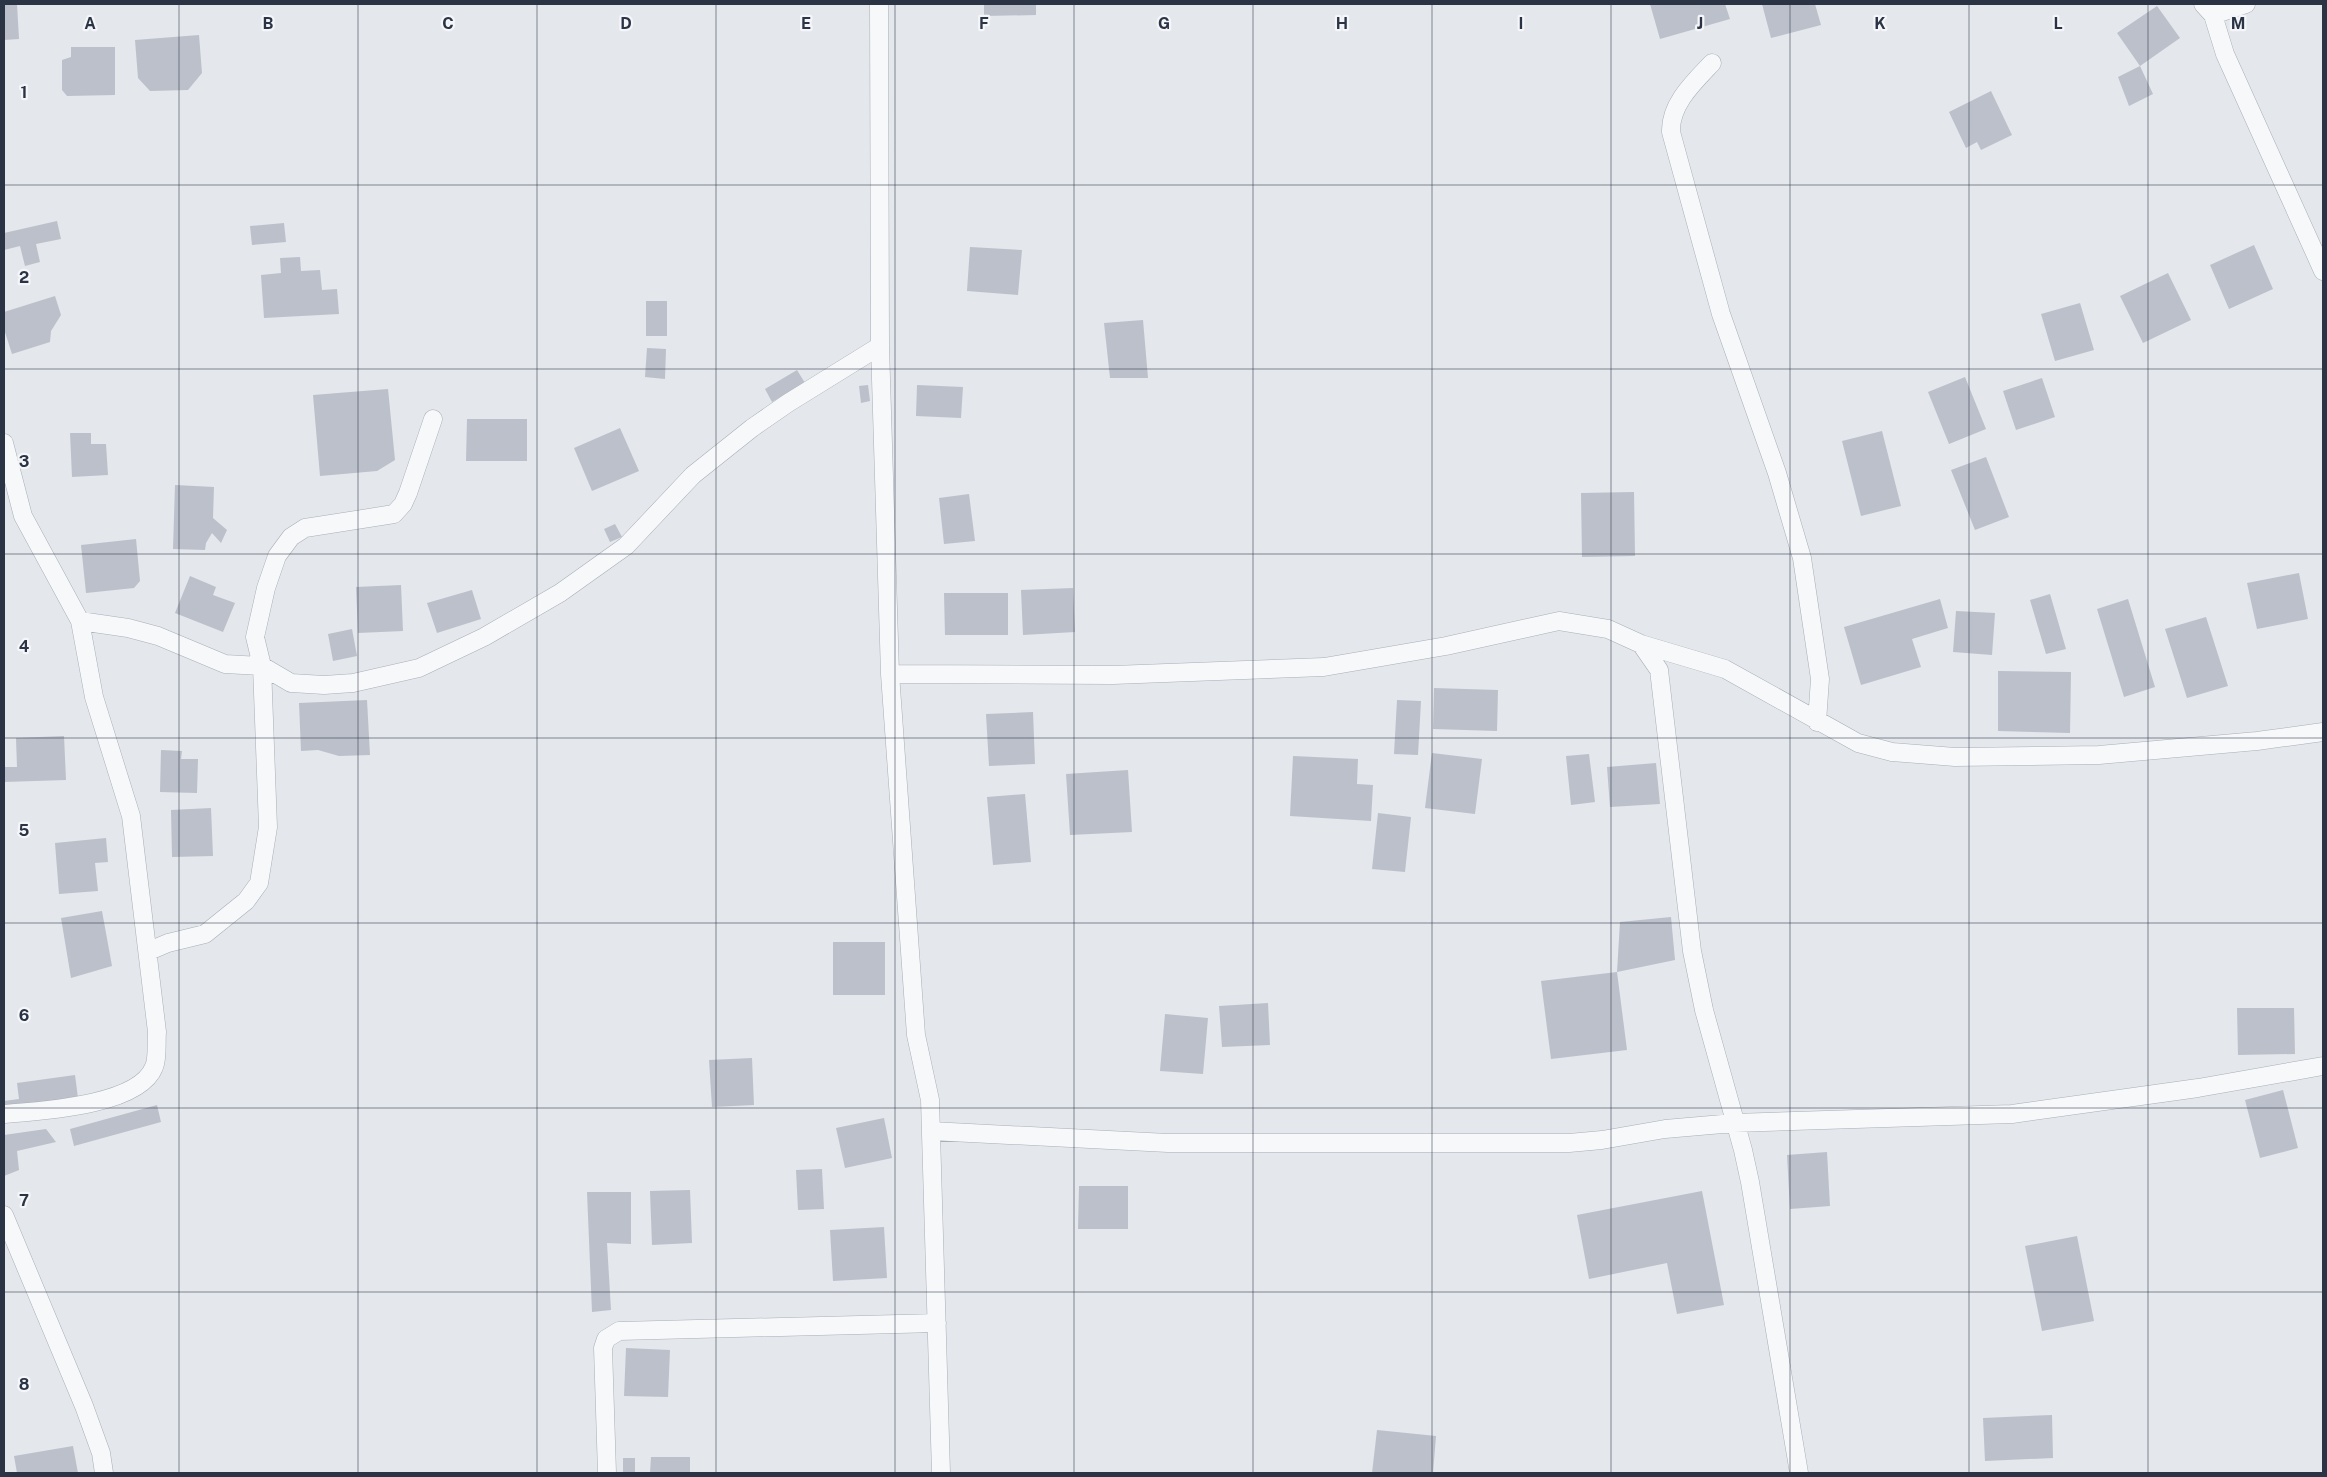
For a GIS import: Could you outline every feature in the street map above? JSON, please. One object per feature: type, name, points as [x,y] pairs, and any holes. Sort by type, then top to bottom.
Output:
[{"type":"street","points":[[879,4],[880,346],[890,674],[916,1035],[925,1068],[930,1100],[941,1473]]},
{"type":"street","points":[[2246,4],[2208,9],[2225,54],[2323,271]]},
{"type":"street","points":[[1712,63],[1691,85],[1678,104],[1671,119],[1672,132],[1721,314],[1777,473],[1802,558],[1820,679],[1817,722]]},
{"type":"street","points":[[80,621],[128,628],[158,636],[225,664],[262,666],[291,683],[324,684],[353,682],[419,668],[484,637],[560,593],[626,546],[693,475],[752,428],[788,402],[880,346]]},
{"type":"street","points":[[149,951],[168,943],[206,934],[246,901],[259,883],[268,827],[262,666],[255,637],[266,588],[276,556],[291,536],[305,528],[394,514],[403,504],[408,493],[433,419]]},
{"type":"street","points":[[4,443],[23,516],[80,621],[94,697],[131,816],[149,951],[157,1032],[154,1068],[143,1081],[129,1090],[94,1102],[66,1108],[4,1114]]},
{"type":"street","points":[[890,674],[1113,675],[1324,667],[1446,646],[1559,621],[1608,629],[1641,644],[1725,670],[1858,743],[1892,752],[1955,757],[2099,755],[2257,741],[2323,732]]},
{"type":"street","points":[[1641,644],[1659,670],[1692,951],[1704,1010],[1743,1150],[1750,1182],[1799,1473]]},
{"type":"street","points":[[931,1131],[1168,1144],[1522,1144],[1602,1140],[1665,1129],[1734,1123],[2012,1114],[2198,1088],[2323,1066]]},
{"type":"street","points":[[4,1215],[84,1406],[101,1453],[104,1473]]},
{"type":"street","points":[[607,1473],[603,1348],[606,1339],[619,1331],[936,1323]]},
{"type":"building","points":[[17,4],[19,39],[4,40],[4,5]]},
{"type":"building","points":[[984,4],[1036,4],[1036,15],[984,16]]},
{"type":"building","points":[[1650,4],[1725,4],[1730,19],[1660,39]]},
{"type":"building","points":[[1762,4],[1815,4],[1821,25],[1771,38]]},
{"type":"building","points":[[2157,6],[2180,38],[2140,66],[2117,33]]},
{"type":"building","points":[[199,35],[202,73],[188,90],[150,91],[138,78],[135,40]]},
{"type":"building","points":[[71,47],[115,47],[115,95],[67,96],[62,90],[62,60],[71,57]]},
{"type":"building","points":[[2140,66],[2153,94],[2129,106],[2118,77]]},
{"type":"building","points":[[1991,91],[2012,135],[1981,150],[1977,142],[1966,148],[1949,112]]},
{"type":"building","points":[[57,221],[61,239],[36,244],[40,262],[25,266],[20,246],[4,250],[4,233]]},
{"type":"building","points":[[284,223],[286,242],[252,245],[250,226]]},
{"type":"building","points":[[2254,245],[2273,289],[2229,309],[2210,265]]},
{"type":"building","points":[[970,247],[1022,250],[1018,295],[967,291]]},
{"type":"building","points":[[300,257],[301,271],[320,270],[322,290],[337,289],[339,314],[264,318],[261,275],[281,273],[280,258]]},
{"type":"building","points":[[2168,273],[2191,320],[2143,343],[2120,296]]},
{"type":"building","points":[[55,296],[61,315],[51,331],[50,342],[12,354],[4,329],[4,312]]},
{"type":"building","points":[[646,301],[667,301],[667,336],[646,336]]},
{"type":"building","points":[[2080,303],[2094,350],[2055,361],[2041,314]]},
{"type":"building","points":[[1143,320],[1148,378],[1110,378],[1104,323]]},
{"type":"building","points":[[647,348],[666,349],[665,379],[645,377]]},
{"type":"building","points":[[797,370],[805,383],[772,402],[765,389]]},
{"type":"building","points":[[1965,377],[1986,429],[1949,444],[1928,392]]},
{"type":"building","points":[[2042,378],[2055,417],[2016,430],[2003,391]]},
{"type":"building","points":[[868,385],[870,401],[861,403],[859,386]]},
{"type":"building","points":[[917,385],[963,387],[961,418],[916,416]]},
{"type":"building","points":[[388,389],[395,460],[377,471],[320,476],[313,395]]},
{"type":"building","points":[[467,419],[527,419],[527,461],[466,461]]},
{"type":"building","points":[[620,428],[639,471],[592,491],[574,448]]},
{"type":"building","points":[[1882,431],[1901,506],[1861,516],[1842,441]]},
{"type":"building","points":[[70,433],[91,433],[91,444],[106,444],[108,475],[72,477]]},
{"type":"building","points":[[1986,457],[2009,517],[1975,530],[1951,470]]},
{"type":"building","points":[[175,485],[214,487],[213,518],[227,530],[221,543],[212,533],[206,543],[205,550],[173,549]]},
{"type":"building","points":[[1634,492],[1635,556],[1582,557],[1581,493]]},
{"type":"building","points":[[969,494],[975,541],[944,544],[939,498]]},
{"type":"building","points":[[615,524],[622,537],[610,542],[604,529]]},
{"type":"building","points":[[136,539],[140,581],[134,588],[86,593],[81,545]]},
{"type":"building","points":[[2299,573],[2308,619],[2257,629],[2247,583]]},
{"type":"building","points":[[190,576],[216,587],[213,595],[235,603],[223,632],[175,613]]},
{"type":"building","points":[[401,585],[403,631],[358,633],[356,587]]},
{"type":"building","points":[[1073,588],[1075,632],[1023,635],[1021,590]]},
{"type":"building","points":[[472,590],[481,619],[437,633],[427,603]]},
{"type":"building","points":[[944,593],[1008,593],[1008,635],[945,635]]},
{"type":"building","points":[[2050,594],[2066,649],[2046,654],[2030,600]]},
{"type":"building","points":[[1940,599],[1948,628],[1912,639],[1921,667],[1861,685],[1844,627]]},
{"type":"building","points":[[2128,599],[2155,687],[2124,697],[2097,609]]},
{"type":"building","points":[[1956,611],[1995,613],[1992,655],[1953,652]]},
{"type":"building","points":[[2206,617],[2228,686],[2187,698],[2165,629]]},
{"type":"building","points":[[352,629],[357,656],[333,661],[328,634]]},
{"type":"building","points":[[1998,671],[2071,672],[2070,733],[1998,731]]},
{"type":"building","points":[[1434,688],[1498,690],[1497,731],[1433,729]]},
{"type":"building","points":[[367,700],[370,755],[339,756],[318,750],[301,751],[299,703]]},
{"type":"building","points":[[1397,700],[1421,701],[1418,755],[1394,754]]},
{"type":"building","points":[[1033,712],[1035,764],[989,766],[986,714]]},
{"type":"building","points":[[64,736],[66,780],[4,782],[4,767],[17,767],[16,738]]},
{"type":"building","points":[[161,750],[182,751],[181,759],[198,759],[197,793],[160,792]]},
{"type":"building","points":[[1432,753],[1482,759],[1475,814],[1425,808]]},
{"type":"building","points":[[1589,754],[1595,802],[1571,805],[1566,756]]},
{"type":"building","points":[[1293,756],[1358,759],[1357,784],[1373,785],[1371,821],[1290,816]]},
{"type":"building","points":[[1656,763],[1660,804],[1610,807],[1607,767]]},
{"type":"building","points":[[1128,770],[1132,832],[1070,835],[1066,774]]},
{"type":"building","points":[[1025,794],[1031,862],[993,865],[987,797]]},
{"type":"building","points":[[211,808],[213,856],[172,857],[171,810]]},
{"type":"building","points":[[1378,813],[1411,817],[1405,872],[1372,869]]},
{"type":"building","points":[[106,838],[108,862],[95,863],[98,891],[59,894],[55,843]]},
{"type":"building","points":[[102,911],[112,966],[71,978],[61,918]]},
{"type":"building","points":[[1671,917],[1675,960],[1617,972],[1620,922]]},
{"type":"building","points":[[833,942],[885,942],[885,995],[833,995]]},
{"type":"building","points":[[1617,972],[1627,1050],[1551,1059],[1541,981]]},
{"type":"building","points":[[1268,1003],[1270,1045],[1222,1047],[1219,1006]]},
{"type":"building","points":[[2237,1008],[2294,1008],[2295,1054],[2238,1055]]},
{"type":"building","points":[[1165,1014],[1208,1018],[1203,1074],[1160,1071]]},
{"type":"building","points":[[752,1058],[754,1105],[712,1107],[709,1060]]},
{"type":"building","points":[[75,1075],[78,1098],[4,1108],[4,1101],[19,1099],[17,1083]]},
{"type":"building","points":[[2283,1090],[2298,1148],[2260,1158],[2245,1100]]},
{"type":"building","points":[[157,1105],[161,1122],[74,1146],[70,1129]]},
{"type":"building","points":[[884,1118],[892,1158],[845,1168],[836,1128]]},
{"type":"building","points":[[46,1129],[56,1142],[17,1151],[19,1170],[4,1176],[4,1135]]},
{"type":"building","points":[[1827,1152],[1830,1206],[1790,1209],[1787,1155]]},
{"type":"building","points":[[822,1169],[824,1209],[798,1210],[796,1170]]},
{"type":"building","points":[[1079,1186],[1128,1186],[1128,1229],[1078,1229]]},
{"type":"building","points":[[690,1190],[692,1243],[652,1245],[650,1191]]},
{"type":"building","points":[[1702,1191],[1724,1305],[1677,1314],[1667,1263],[1589,1279],[1577,1215]]},
{"type":"building","points":[[587,1192],[631,1192],[631,1244],[607,1243],[611,1310],[592,1312]]},
{"type":"building","points":[[884,1227],[887,1278],[833,1281],[830,1230]]},
{"type":"building","points":[[2077,1236],[2094,1321],[2042,1331],[2025,1246]]},
{"type":"building","points":[[626,1348],[670,1350],[668,1397],[624,1396]]},
{"type":"building","points":[[2052,1415],[2053,1458],[1985,1461],[1983,1418]]},
{"type":"building","points":[[1377,1430],[1436,1436],[1433,1473],[1372,1473]]},
{"type":"building","points":[[73,1446],[78,1473],[17,1473],[14,1456]]},
{"type":"building","points":[[651,1457],[690,1457],[690,1473],[650,1473]]},
{"type":"building","points":[[623,1458],[635,1458],[635,1473],[623,1473]]}]
